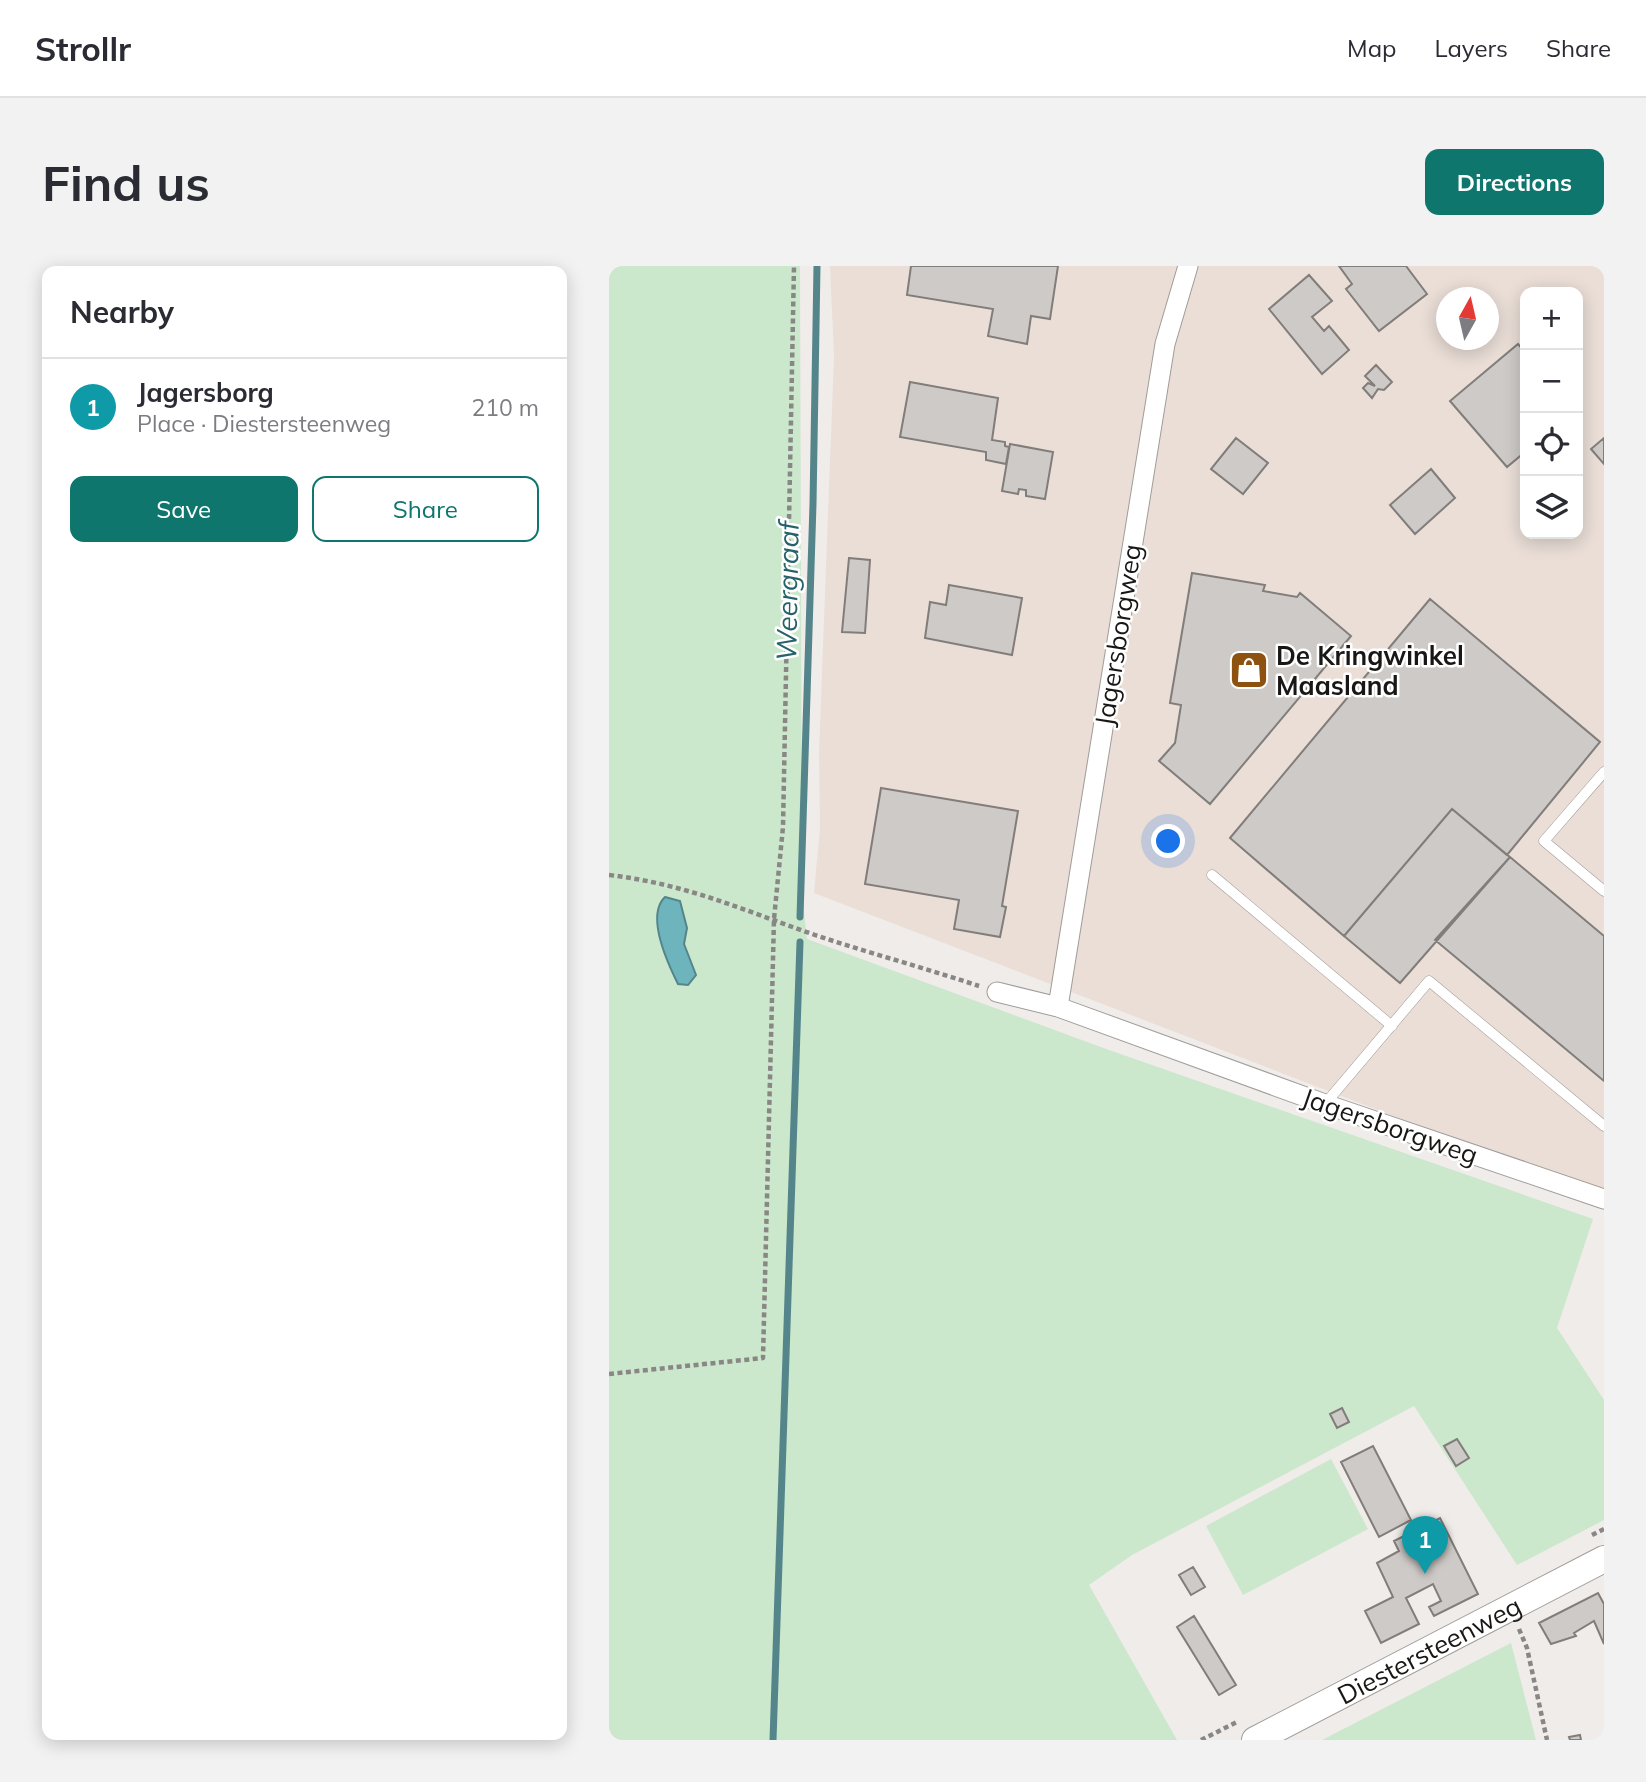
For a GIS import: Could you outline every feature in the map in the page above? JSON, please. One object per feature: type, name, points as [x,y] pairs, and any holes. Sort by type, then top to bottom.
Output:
[{"type":"main road","name":"Diestersteenweg","points":[[1255,1740],[1604,1559]]},
{"type":"street","name":"Jagersborgweg","points":[[1058,1007],[1165,344],[1188,266]]},
{"type":"street","name":"Jagersborgweg","points":[[997,992],[1058,1007],[1325,1104],[1604,1199]]},
{"type":"lane","points":[[1604,772],[1544,841],[1604,891]]},
{"type":"lane","points":[[1212,875],[1392,1026]]},
{"type":"lane","points":[[1325,1104],[1429,981],[1604,1126]]},
{"type":"path","points":[[609,1374],[763,1357],[774,919],[783,827],[794,266]]},
{"type":"path","points":[[609,875],[652,880],[691,890],[997,992]]},
{"type":"path","points":[[1516,1624],[1527,1648],[1547,1740]]},
{"type":"shaded area","points":[[830,266],[1604,266],[1604,1197],[814,893],[820,828],[819,752],[834,356]]},
{"type":"green space","points":[[609,266],[800,266],[802,894],[807,939],[1109,1050],[1593,1219],[1557,1328],[1604,1400],[1604,1520],[1517,1565],[1414,1406],[1132,1555],[1089,1585],[1177,1740],[609,1740]]},
{"type":"green space","points":[[1331,1459],[1368,1529],[1243,1595],[1206,1526]]},
{"type":"green space","points":[[1511,1643],[1536,1740],[1322,1740]]},
{"type":"water","points":[[665,897],[680,901],[687,928],[684,944],[696,975],[688,985],[678,984],[660,940],[657,916],[659,905]]},
{"type":"building","points":[[911,266],[1058,266],[1050,319],[1031,316],[1027,344],[988,336],[993,309],[907,295]]},
{"type":"building","points":[[1339,266],[1406,266],[1427,294],[1379,331],[1346,289],[1352,284]]},
{"type":"building","points":[[1309,275],[1332,301],[1312,317],[1324,331],[1329,326],[1349,350],[1322,374],[1269,309]]},
{"type":"building","points":[[1518,344],[1520,456],[1507,467],[1450,401]]},
{"type":"building","points":[[1376,365],[1392,382],[1384,390],[1378,389],[1372,398],[1363,388],[1368,383],[1375,386],[1365,376]]},
{"type":"building","points":[[910,382],[998,398],[992,440],[1005,442],[1005,446],[1009,447],[1006,464],[986,460],[986,452],[900,437]]},
{"type":"building","points":[[1236,438],[1268,463],[1243,494],[1211,469]]},
{"type":"building","points":[[1604,438],[1604,464],[1591,449]]},
{"type":"building","points":[[1010,444],[1053,452],[1045,499],[1026,496],[1026,490],[1019,489],[1018,494],[1002,491]]},
{"type":"building","points":[[1431,469],[1455,498],[1415,534],[1390,505]]},
{"type":"building","points":[[849,558],[870,560],[865,633],[842,632]]},
{"type":"building","name":"De Kringwinkel Maasland","points":[[1192,573],[1265,585],[1263,591],[1297,597],[1300,593],[1351,636],[1210,804],[1159,761],[1175,743],[1181,705],[1170,703]]},
{"type":"building","points":[[949,585],[1022,598],[1012,655],[925,638],[930,602],[946,605]]},
{"type":"building","points":[[1430,599],[1600,742],[1507,855],[1452,809],[1344,936],[1230,838]]},
{"type":"building","points":[[881,788],[1018,811],[1002,906],[1006,907],[1000,937],[954,929],[959,900],[865,884]]},
{"type":"building","points":[[1452,809],[1510,857],[1400,983],[1344,936]]},
{"type":"building","points":[[1510,857],[1604,936],[1604,1081],[1435,940]]},
{"type":"building","points":[[1342,1408],[1349,1422],[1337,1428],[1330,1414]]},
{"type":"building","points":[[1457,1439],[1469,1458],[1456,1466],[1444,1446]]},
{"type":"building","points":[[1373,1446],[1411,1520],[1379,1537],[1341,1462]]},
{"type":"building","points":[[1440,1518],[1478,1594],[1434,1616],[1429,1607],[1441,1601],[1433,1584],[1406,1598],[1419,1624],[1381,1643],[1365,1611],[1393,1597],[1377,1563],[1399,1551],[1394,1541]]},
{"type":"building","points":[[1193,1567],[1205,1587],[1191,1595],[1179,1575]]},
{"type":"building","points":[[1598,1593],[1604,1604],[1604,1644],[1594,1621],[1574,1633],[1576,1636],[1551,1644],[1539,1623]]},
{"type":"building","points":[[1194,1616],[1236,1685],[1219,1695],[1177,1627]]},
{"type":"building","points":[[1580,1735],[1581,1740],[1570,1740],[1569,1737]]},
{"type":"waterway","name":"Weergraaf","points":[[800,917],[813,504],[817,266]]},
{"type":"waterway","points":[[773,1740],[800,942]]},
{"type":"place","name":"De Kringwinkel Maasland","points":[[1249,670]]},
{"type":"place","name":"Jagersborg","points":[[1425,1574]]}]
